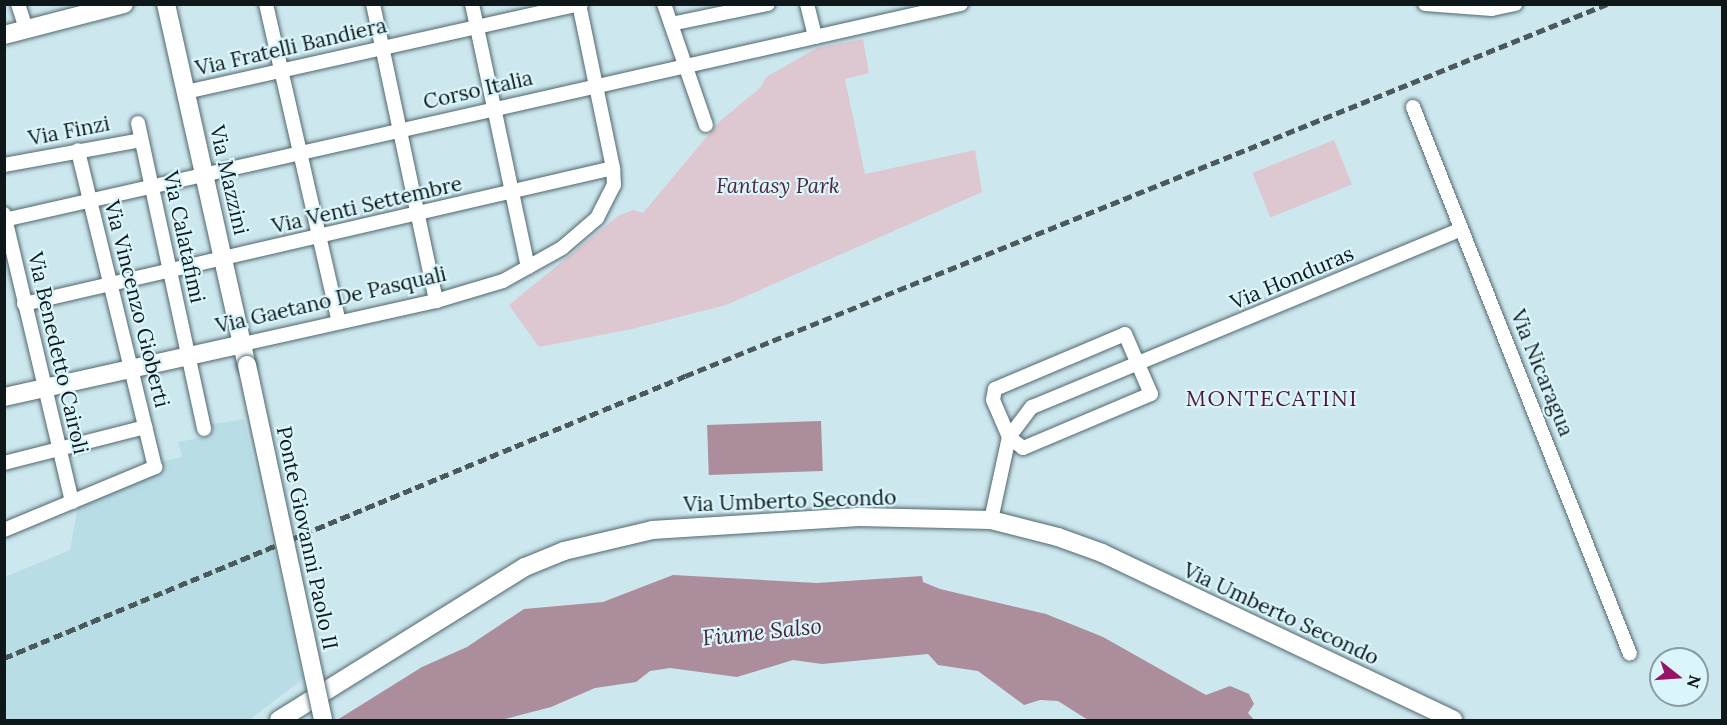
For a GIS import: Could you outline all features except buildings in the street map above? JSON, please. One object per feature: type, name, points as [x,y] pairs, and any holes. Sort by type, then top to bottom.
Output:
[{"type":"main road","points":[[4,35],[79,9],[124,4]]},
{"type":"main road","name":"Via Mazzini","points":[[166,4],[247,365]]},
{"type":"main road","name":"Via Gaetano De Pasquali","points":[[4,397],[45,390],[243,344]]},
{"type":"main road","name":"Ponte Giovanni Paolo II","points":[[247,365],[323,720]]},
{"type":"main road","name":"Via Umberto Secondo","points":[[279,720],[525,567],[611,537],[652,530],[859,517],[991,520],[1058,537],[1102,553],[1453,720]]},
{"type":"street","points":[[18,4],[26,29]]},
{"type":"street","points":[[266,4],[339,322]]},
{"type":"street","points":[[373,4],[436,301]]},
{"type":"street","points":[[472,4],[528,267]]},
{"type":"street","points":[[664,4],[706,124]]},
{"type":"street","points":[[670,24],[711,10],[768,4]]},
{"type":"street","points":[[807,4],[815,37]]},
{"type":"street","name":"Corso Italia","points":[[5,218],[961,4]]},
{"type":"street","points":[[1425,4],[1507,5]]},
{"type":"street","points":[[580,5],[613,168]]},
{"type":"street","name":"Via Fratelli Bandiera","points":[[186,92],[580,5]]},
{"type":"street","name":"Via Nicaragua","points":[[1413,107],[1630,654]]},
{"type":"street","name":"Via Calatafimi","points":[[138,123],[204,429]]},
{"type":"street","name":"Via Finzi","points":[[4,165],[141,140]]},
{"type":"street","name":"Via Vincenzo Gioberti","points":[[72,501],[154,467],[78,150]]},
{"type":"street","name":"Via Venti Settembre","points":[[24,304],[512,194],[613,168]]},
{"type":"street","name":"Via Gaetano De Pasquali","points":[[243,344],[436,301],[503,281],[562,248],[597,218],[614,185],[613,168]]},
{"type":"street","name":"Via Benedetto Cairoli","points":[[5,218],[72,501]]},
{"type":"street","name":"Via Honduras","points":[[991,520],[1009,437],[1032,407],[1461,229]]},
{"type":"street","points":[[1125,334],[1139,364],[1151,394],[1023,448],[1009,437],[993,400],[995,389],[1125,334]]},
{"type":"street","points":[[4,463],[145,427]]},
{"type":"street","points":[[4,530],[72,501]]},
{"type":"shaded area","points":[[244,419],[303,679],[249,720],[5,720],[5,577],[70,550],[78,506],[164,471],[161,462],[182,457],[178,442],[210,436],[207,425]]},
{"type":"green space","name":"Fantasy Park","points":[[863,39],[869,73],[845,79],[865,174],[975,150],[982,192],[726,305],[632,329],[539,347],[509,305],[618,216],[633,210],[643,213],[719,122],[761,87],[766,77],[817,48]]},
{"type":"green space","points":[[1334,140],[1352,185],[1270,217],[1252,173]]},
{"type":"water","points":[[821,421],[823,471],[709,475],[707,425]]},
{"type":"water","name":"Fiume Salso","points":[[673,575],[817,583],[922,576],[923,582],[940,589],[1046,614],[1103,637],[1206,695],[1230,686],[1249,694],[1254,704],[1248,713],[1254,720],[1088,720],[1058,701],[1040,700],[1024,705],[978,671],[938,665],[928,654],[822,664],[793,660],[737,677],[670,668],[650,671],[636,682],[595,688],[551,707],[501,720],[337,720],[422,667],[467,647],[524,609],[603,602]]},
{"type":"railway","points":[[4,658],[685,376],[1607,4]]},
{"type":"district","name":"MONTECATINI","points":[[1272,399]]}]
